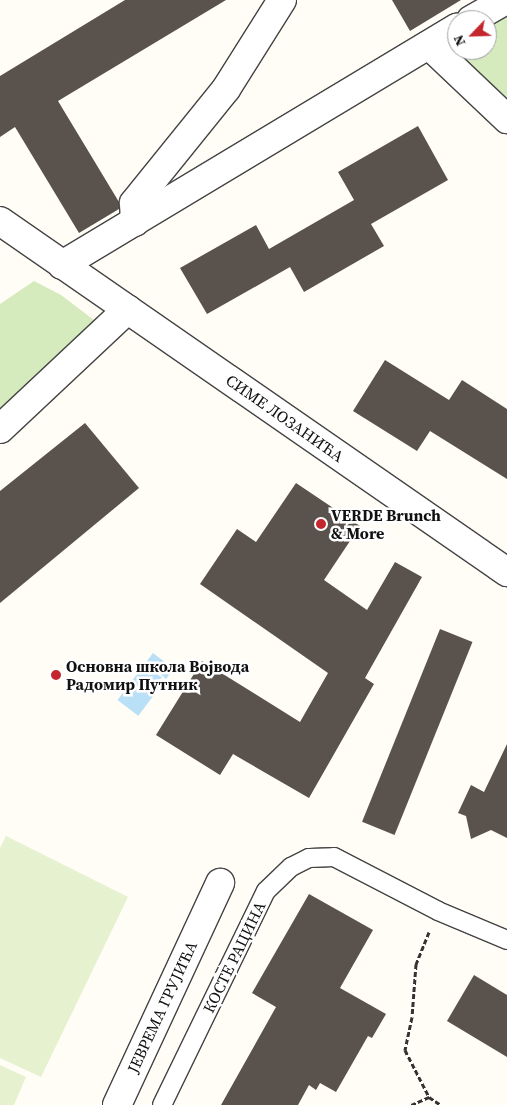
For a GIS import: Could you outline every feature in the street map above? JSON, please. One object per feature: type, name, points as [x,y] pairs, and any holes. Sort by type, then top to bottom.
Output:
[{"type":"street","points":[[135,222],[134,203],[226,89],[282,0]]},
{"type":"street","points":[[488,10],[506,0]]},
{"type":"street","points":[[62,265],[447,34]]},
{"type":"street","points":[[429,45],[507,119]]},
{"type":"street","name":"СИМЕ ЛОЗАНИЋА","points":[[0,221],[507,572]]},
{"type":"street","points":[[0,428],[128,309]]},
{"type":"street","name":"ЈЕВРЕМА ГРУЈИЋА","points":[[117,1105],[220,883]]},
{"type":"lane","name":"КОСТЕ РАЦИНА","points":[[162,1105],[248,924],[266,891],[291,867],[309,858],[334,857],[438,911],[507,940]]},
{"type":"path","points":[[438,911],[416,964],[412,1017],[404,1050],[429,1098],[441,1105]]},
{"type":"path","points":[[411,1105],[429,1098]]},
{"type":"green space","points":[[507,0],[507,119],[429,45],[447,34],[447,60],[497,60],[497,10]]},
{"type":"green space","points":[[34,281],[61,295],[107,330],[0,429],[0,304]]},
{"type":"green space","points":[[6,836],[128,897],[41,1077],[0,1058],[0,848]]},
{"type":"green space","points":[[0,1065],[26,1077],[14,1105],[0,1105]]},
{"type":"water","points":[[153,653],[174,669],[138,716],[117,700]]},
{"type":"building","points":[[125,0],[226,0],[58,101],[119,202],[119,209],[79,233],[15,127],[0,137],[0,76]]},
{"type":"building","points":[[392,0],[461,0],[410,31]]},
{"type":"building","points":[[418,126],[448,180],[371,224],[384,246],[304,292],[290,267],[207,314],[180,268],[256,225],[269,249],[354,200],[338,172]]},
{"type":"building","points":[[385,360],[449,400],[462,380],[507,409],[507,479],[430,431],[417,451],[353,411]]},
{"type":"building","points":[[85,423],[139,488],[0,603],[0,491]]},
{"type":"building","points":[[296,483],[360,526],[324,580],[367,610],[395,562],[422,577],[365,678],[374,684],[309,798],[233,754],[220,775],[156,735],[202,661],[300,722],[328,673],[200,584],[237,529],[256,542]]},
{"type":"building","points":[[440,629],[472,642],[395,835],[362,822]]},
{"type":"building","points":[[507,744],[507,838],[491,830],[471,839],[466,816],[458,813],[471,785],[484,792]]},
{"type":"building","points":[[309,894],[373,930],[340,988],[386,1014],[372,1038],[368,1036],[336,1092],[320,1083],[316,1090],[309,1085],[298,1105],[221,1105],[276,1007],[252,993]]},
{"type":"building","points":[[474,975],[507,995],[507,1057],[447,1021]]},
{"type":"place","name":"VERDE Brunch & More","points":[[321,524]]},
{"type":"place","name":"Основна школа Војвода Радомир Путник","points":[[56,675]]}]
